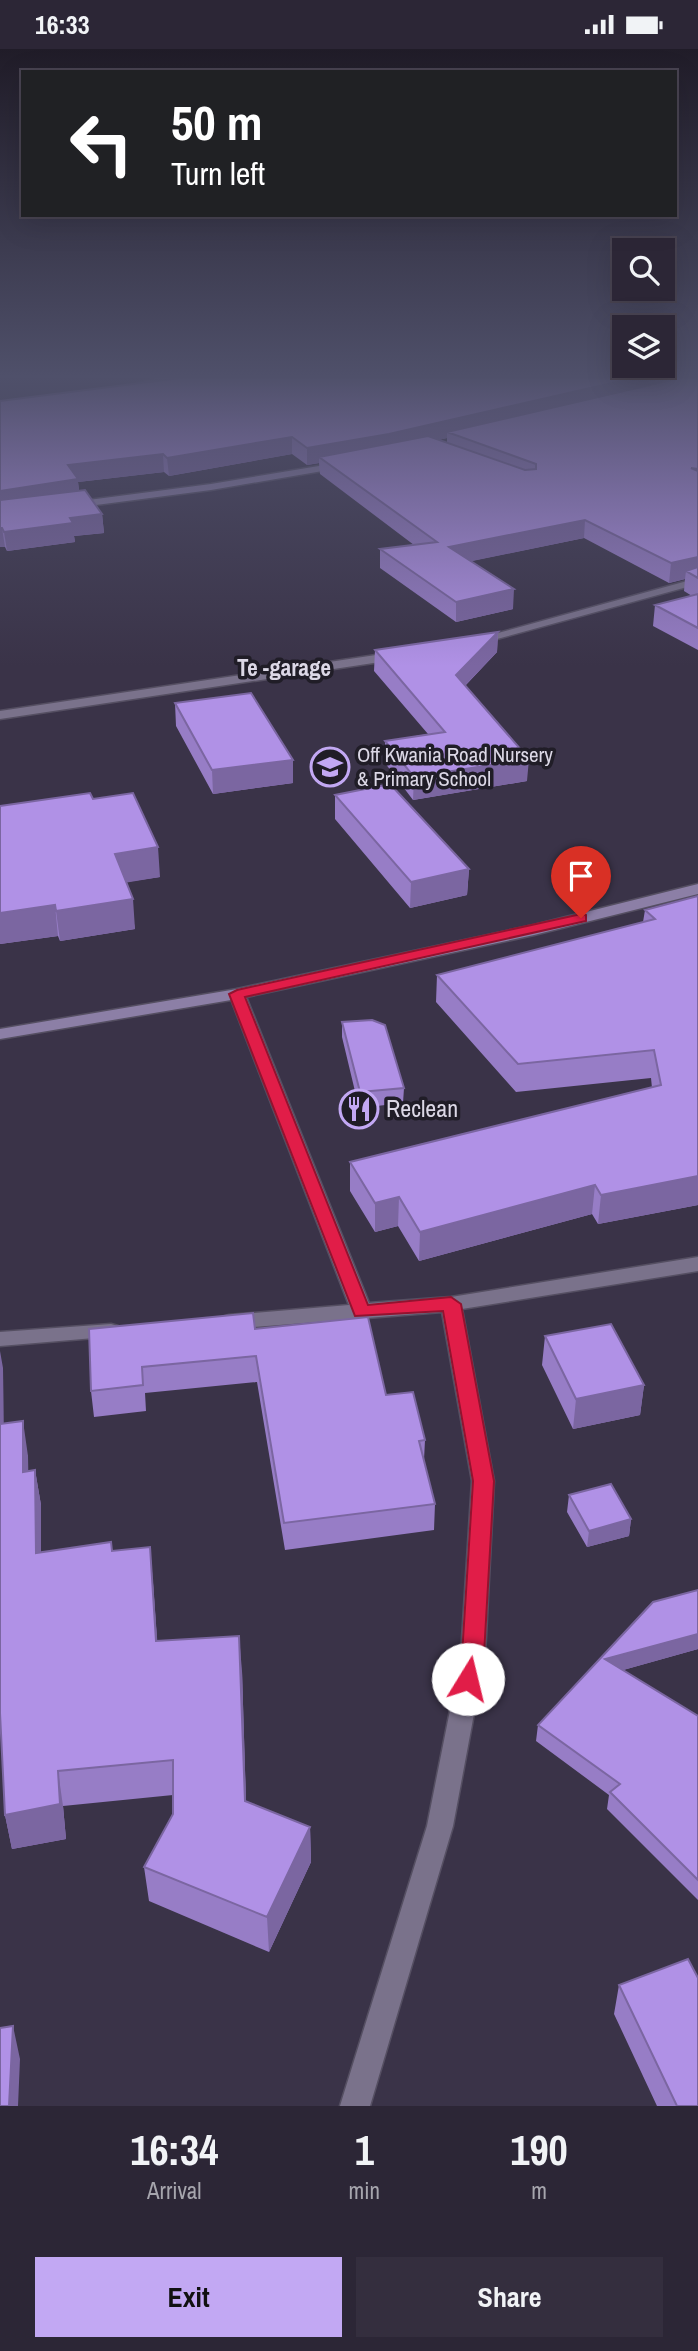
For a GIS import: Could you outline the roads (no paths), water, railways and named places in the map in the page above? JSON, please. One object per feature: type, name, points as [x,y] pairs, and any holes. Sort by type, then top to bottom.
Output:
[{"type":"street","points":[[64,506],[287,474]]},
{"type":"street","points":[[463,644],[698,581]]},
{"type":"street","points":[[0,715],[411,654]]},
{"type":"street","points":[[0,1034],[237,994],[534,930],[698,889]]},
{"type":"street","points":[[237,994],[362,1312]]},
{"type":"street","points":[[209,1323],[451,1304],[698,1264]]},
{"type":"street","points":[[355,2106],[440,1826],[473,1655],[484,1481],[451,1304]]},
{"type":"street","points":[[0,1339],[125,1330]]},
{"type":"place","name":"Off Kwania Road Nursery & Primary School","points":[[330,767]]},
{"type":"place","name":"Reclean","points":[[359,1109]]},
{"type":"district","name":"Te -garage","points":[[284,668]]}]
